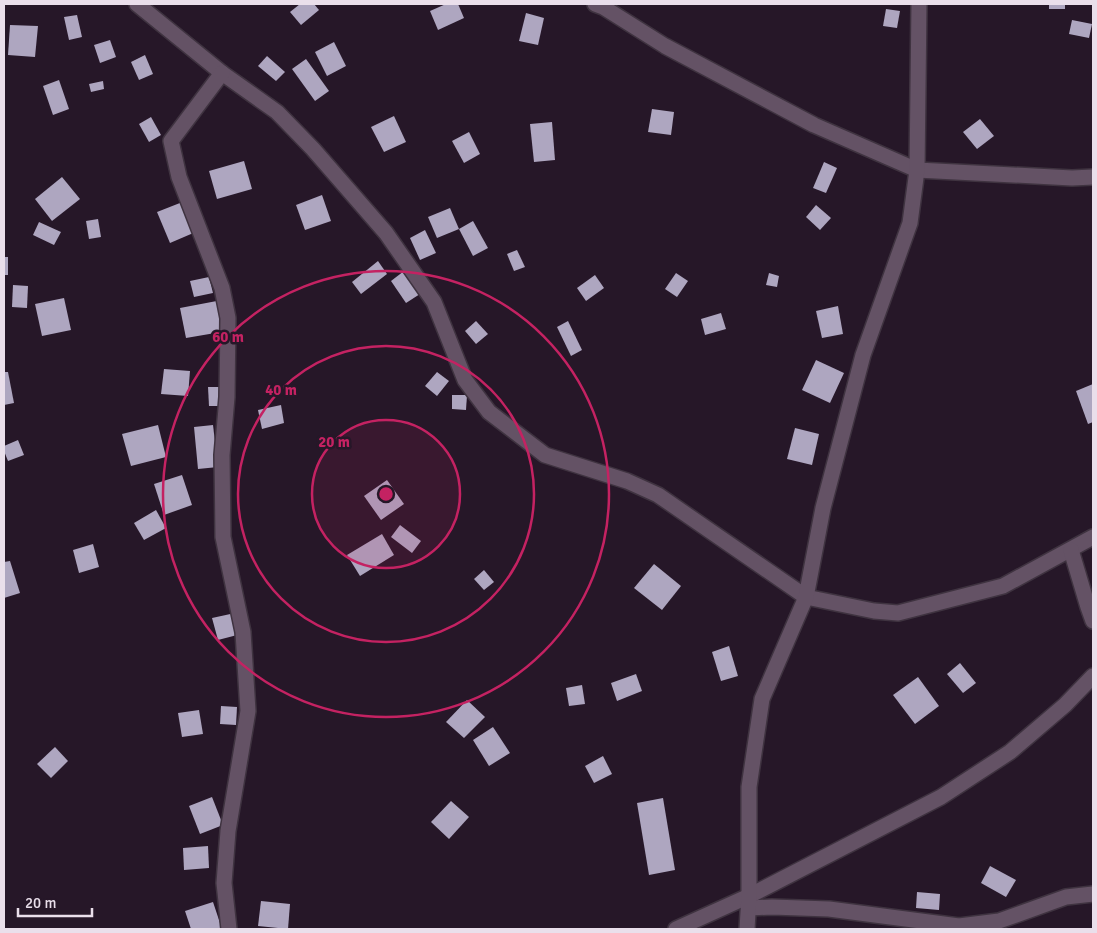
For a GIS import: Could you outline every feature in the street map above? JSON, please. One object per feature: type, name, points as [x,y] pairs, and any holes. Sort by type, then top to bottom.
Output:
[{"type":"street","points":[[137,4],[222,73],[277,112],[314,149],[386,233],[434,302],[464,380],[489,412],[545,454],[627,481],[658,495],[806,598],[874,611],[898,613],[1003,586],[1093,537]]},
{"type":"street","points":[[595,4],[603,7],[665,46],[814,125],[918,170],[1072,178],[1093,177]]},
{"type":"street","points":[[747,929],[749,902],[749,787],[762,699],[806,598],[823,508],[863,355],[910,222],[918,170],[919,4]]},
{"type":"street","points":[[222,73],[171,140],[179,177],[222,288],[228,318],[227,397],[222,455],[223,537],[244,632],[248,711],[228,831],[224,883],[229,929]]},
{"type":"street","points":[[1071,550],[1093,621]]},
{"type":"street","points":[[676,929],[749,902],[942,797],[1010,752],[1065,705],[1093,676]]},
{"type":"street","points":[[749,902],[772,907],[829,909],[959,926],[999,921],[1066,898],[1093,894]]},
{"type":"building","points":[[300,4],[314,4],[319,10],[301,25],[290,12]]},
{"type":"building","points":[[446,4],[458,4],[464,18],[438,30],[430,11]]},
{"type":"building","points":[[1049,4],[1065,4],[1065,9],[1049,9]]},
{"type":"building","points":[[886,9],[900,11],[897,28],[883,26]]},
{"type":"building","points":[[526,13],[544,18],[538,45],[519,41]]},
{"type":"building","points":[[77,15],[82,37],[69,40],[64,17]]},
{"type":"building","points":[[1072,20],[1092,24],[1089,38],[1069,34]]},
{"type":"building","points":[[10,25],[38,26],[35,57],[8,55]]},
{"type":"building","points":[[110,40],[116,57],[100,63],[94,45]]},
{"type":"building","points":[[334,42],[346,66],[327,76],[315,52]]},
{"type":"building","points":[[145,55],[153,74],[139,80],[131,62]]},
{"type":"building","points":[[267,56],[285,72],[276,81],[258,66]]},
{"type":"building","points":[[306,59],[329,91],[315,101],[292,69]]},
{"type":"building","points":[[59,80],[69,109],[53,115],[43,86]]},
{"type":"building","points":[[103,81],[104,89],[91,92],[89,84]]},
{"type":"building","points":[[652,109],[674,112],[671,135],[648,132]]},
{"type":"building","points":[[394,116],[406,142],[384,152],[371,127]]},
{"type":"building","points":[[151,117],[161,135],[149,142],[139,124]]},
{"type":"building","points":[[980,119],[994,136],[977,149],[963,132]]},
{"type":"building","points":[[552,122],[555,160],[534,162],[530,124]]},
{"type":"building","points":[[469,132],[480,154],[464,163],[452,141]]},
{"type":"building","points":[[244,161],[252,189],[217,199],[209,171]]},
{"type":"building","points":[[824,162],[837,168],[826,193],[813,188]]},
{"type":"building","points":[[62,177],[80,199],[52,221],[35,199]]},
{"type":"building","points":[[322,195],[331,221],[305,230],[296,205]]},
{"type":"building","points":[[185,201],[198,231],[170,243],[157,212]]},
{"type":"building","points":[[816,205],[831,218],[820,230],[806,217]]},
{"type":"building","points":[[450,208],[459,229],[437,238],[428,217]]},
{"type":"building","points":[[98,219],[101,237],[89,239],[86,221]]},
{"type":"building","points":[[473,221],[488,248],[473,256],[459,229]]},
{"type":"building","points":[[39,222],[61,232],[54,245],[33,235]]},
{"type":"building","points":[[425,230],[436,253],[420,260],[410,238]]},
{"type":"building","points":[[517,250],[525,267],[514,271],[507,254]]},
{"type":"building","points":[[4,257],[8,257],[8,275],[4,275]]},
{"type":"building","points":[[378,261],[387,274],[361,294],[352,282]]},
{"type":"building","points":[[404,271],[420,294],[406,303],[391,281]]},
{"type":"building","points":[[676,273],[688,281],[677,297],[665,289]]},
{"type":"building","points":[[769,273],[779,276],[777,287],[766,285]]},
{"type":"building","points":[[595,275],[604,288],[586,301],[577,288]]},
{"type":"building","points":[[209,277],[213,293],[194,297],[190,281]]},
{"type":"building","points":[[13,285],[28,286],[27,308],[12,307]]},
{"type":"building","points":[[64,298],[71,330],[42,336],[35,304]]},
{"type":"building","points":[[222,300],[227,331],[186,338],[180,308]]},
{"type":"building","points":[[838,306],[843,334],[822,338],[816,311]]},
{"type":"building","points":[[721,313],[726,329],[705,335],[701,319]]},
{"type":"building","points":[[476,321],[488,334],[476,344],[465,331]]},
{"type":"building","points":[[568,321],[582,350],[571,356],[557,327]]},
{"type":"building","points":[[816,360],[844,373],[830,403],[802,390]]},
{"type":"building","points":[[164,369],[190,371],[188,396],[161,394]]},
{"type":"building","points":[[4,372],[8,372],[14,403],[4,405]]},
{"type":"building","points":[[437,372],[449,381],[437,396],[425,386]]},
{"type":"building","points":[[1093,384],[1093,422],[1088,424],[1076,391]]},
{"type":"building","points":[[208,387],[221,387],[222,406],[209,406]]},
{"type":"building","points":[[452,395],[467,395],[466,410],[452,409]]},
{"type":"building","points":[[281,405],[284,423],[262,429],[258,410]]},
{"type":"building","points":[[158,425],[166,457],[131,466],[122,434]]},
{"type":"building","points":[[213,425],[218,467],[198,469],[194,427]]},
{"type":"building","points":[[795,428],[819,434],[812,465],[787,459]]},
{"type":"building","points":[[18,440],[24,455],[8,461],[4,446]]},
{"type":"building","points":[[182,475],[192,505],[164,515],[154,484]]},
{"type":"building","points":[[387,480],[404,504],[381,520],[364,496]]},
{"type":"building","points":[[156,510],[166,528],[144,540],[134,523]]},
{"type":"building","points":[[400,525],[421,541],[412,553],[391,537]]},
{"type":"building","points":[[382,534],[394,555],[360,576],[347,555]]},
{"type":"building","points":[[93,544],[99,567],[79,573],[73,550]]},
{"type":"building","points":[[10,561],[20,593],[4,598],[4,562]]},
{"type":"building","points":[[654,564],[681,586],[662,610],[634,588]]},
{"type":"building","points":[[484,570],[494,582],[484,590],[474,579]]},
{"type":"building","points":[[235,613],[241,634],[218,640],[212,618]]},
{"type":"building","points":[[729,646],[738,676],[721,681],[712,652]]},
{"type":"building","points":[[960,663],[976,683],[963,693],[947,674]]},
{"type":"building","points":[[636,674],[642,691],[617,701],[611,683]]},
{"type":"building","points":[[918,677],[939,706],[915,724],[893,695]]},
{"type":"building","points":[[582,685],[585,704],[569,706],[566,688]]},
{"type":"building","points":[[467,700],[485,717],[464,738],[446,722]]},
{"type":"building","points":[[221,706],[237,707],[236,725],[220,724]]},
{"type":"building","points":[[199,710],[203,734],[182,737],[178,713]]},
{"type":"building","points":[[493,727],[510,753],[489,766],[473,740]]},
{"type":"building","points":[[55,747],[68,761],[51,778],[37,764]]},
{"type":"building","points":[[603,756],[612,774],[594,783],[585,766]]},
{"type":"building","points":[[212,797],[223,825],[200,834],[189,806]]},
{"type":"building","points":[[663,798],[675,870],[649,875],[637,803]]},
{"type":"building","points":[[451,801],[469,817],[449,839],[431,822]]},
{"type":"building","points":[[208,846],[209,868],[184,870],[183,848]]},
{"type":"building","points":[[990,866],[1016,880],[1006,897],[981,883]]},
{"type":"building","points":[[917,892],[940,894],[939,910],[916,908]]},
{"type":"building","points":[[261,901],[290,904],[288,929],[258,926]]},
{"type":"building","points":[[213,902],[222,929],[191,929],[185,911]]}]
